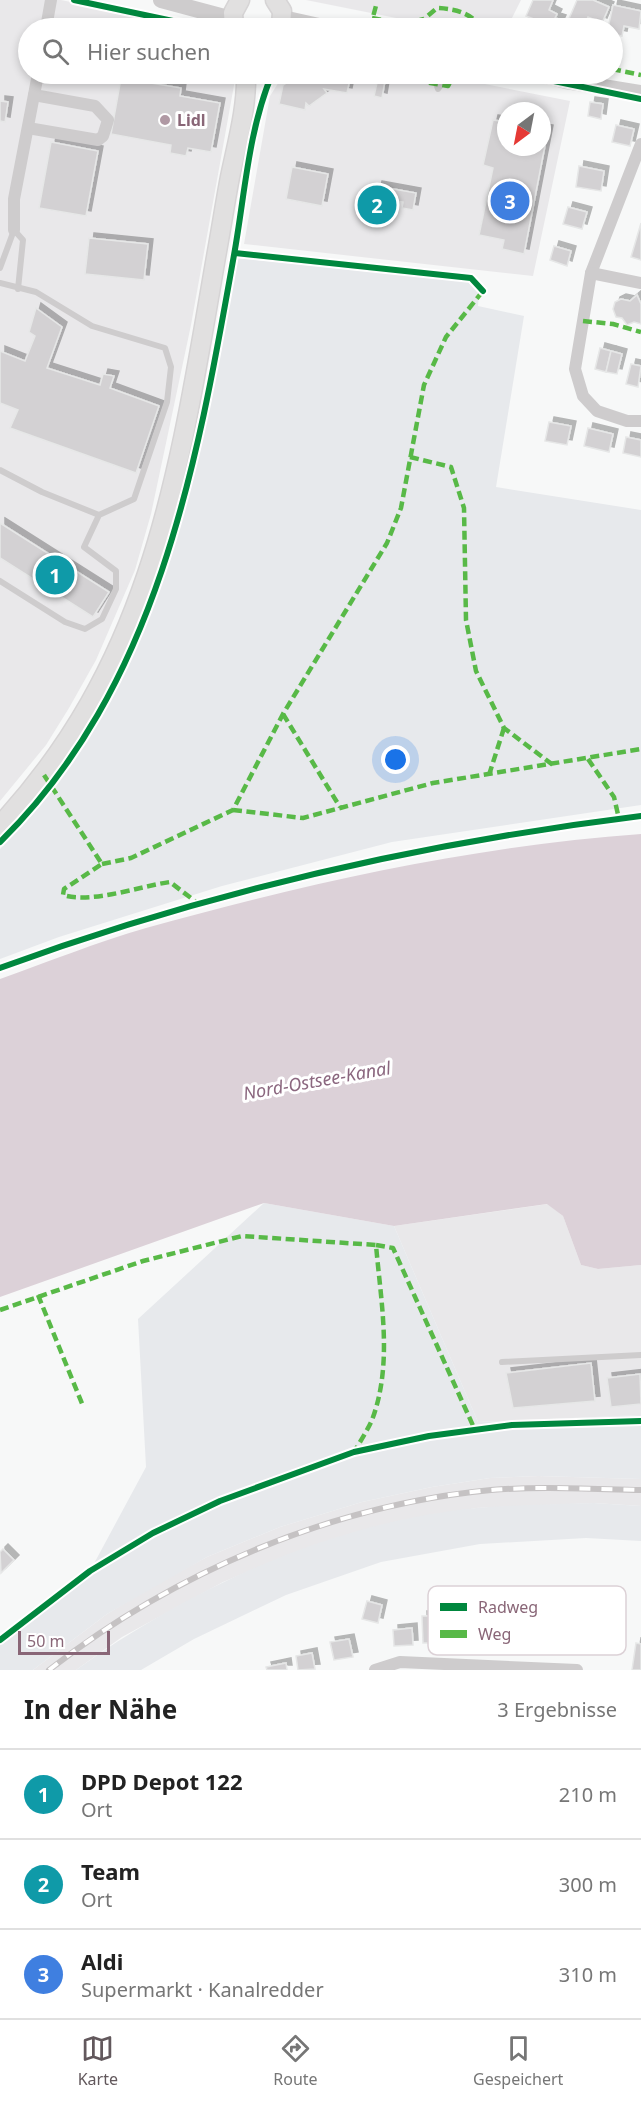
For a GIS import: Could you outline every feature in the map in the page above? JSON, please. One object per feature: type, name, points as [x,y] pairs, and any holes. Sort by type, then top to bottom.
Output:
[{"type":"main road","points":[[275,0],[280,18]]},
{"type":"main road","points":[[0,825],[44,775],[99,690],[123,640],[144,587],[178,463],[247,84]]},
{"type":"street","points":[[48,18],[51,0]]},
{"type":"street","points":[[163,0],[236,14]]},
{"type":"street","points":[[14,230],[14,199],[36,84]]},
{"type":"street","points":[[585,84],[641,93]]},
{"type":"street","points":[[28,128],[98,140],[103,136],[108,120],[95,106],[34,95]]},
{"type":"street","points":[[641,144],[591,273],[575,369],[583,396],[597,411],[627,421],[641,421]]},
{"type":"street","points":[[591,273],[641,283]]},
{"type":"street","points":[[375,1670],[400,1662],[577,1670]]},
{"type":"lane","points":[[0,268],[14,230]]},
{"type":"lane","points":[[14,230],[22,240],[18,289]]},
{"type":"lane","points":[[0,283],[36,292],[92,326],[165,348],[171,367],[167,402],[134,500],[99,515],[84,547],[116,571],[116,589],[102,619],[85,629],[64,622],[0,581]]},
{"type":"lane","points":[[0,470],[42,492],[99,515]]},
{"type":"lane","points":[[502,1362],[641,1355]]},
{"type":"shaded area","points":[[0,0],[61,0],[149,18],[18,18],[18,84],[234,84],[191,325],[151,514],[135,570],[96,660],[69,708],[46,745],[0,801]]},
{"type":"shaded area","points":[[306,0],[521,0],[512,18],[396,18]]},
{"type":"shaded area","points":[[278,84],[484,84],[570,101],[533,276],[244,244],[270,96]]},
{"type":"shaded area","points":[[238,258],[468,282],[479,292],[478,306],[524,316],[496,487],[641,510],[641,805],[392,842],[222,886],[59,937],[0,959],[0,849],[56,784],[101,717],[137,647],[165,574],[188,498]]},
{"type":"shaded area","points":[[264,1203],[394,1226],[478,1422],[641,1415],[641,1479],[538,1476],[490,1478],[432,1487],[362,1502],[280,1527],[207,1557],[107,1614],[33,1670],[0,1670],[0,1640],[90,1571],[146,1467],[138,1319]]},
{"type":"shaded area","points":[[548,1204],[563,1216],[581,1265],[598,1269],[641,1265],[641,1415],[478,1422],[394,1226]]},
{"type":"shaded area","points":[[538,1476],[641,1479],[641,1506],[594,1503],[476,1508],[381,1526],[290,1554],[223,1582],[122,1637],[76,1670],[33,1670],[107,1614],[151,1587],[207,1557],[280,1527],[362,1502],[432,1487],[490,1478]]},
{"type":"shaded area","points":[[594,1503],[641,1506],[641,1541],[586,1538],[480,1544],[381,1562],[286,1595],[194,1639],[141,1670],[76,1670],[167,1612],[216,1586],[266,1563],[317,1544],[369,1528],[423,1516],[476,1508]]},
{"type":"water","name":"Nord-Ostsee-Kanal","points":[[641,834],[641,1265],[598,1269],[581,1265],[563,1216],[547,1204],[394,1226],[264,1203],[0,1297],[0,979],[146,928],[329,882],[516,847]]},
{"type":"building","points":[[533,0],[553,0],[549,10],[557,14],[555,18],[526,16]]},
{"type":"building","points":[[577,0],[593,0],[609,7],[604,18],[569,18]]},
{"type":"building","points":[[613,5],[641,11],[639,29],[624,26],[623,31],[623,18],[610,18]]},
{"type":"building","name":"Lidl","points":[[120,84],[157,84],[181,88],[180,96],[220,103],[211,152],[188,148],[186,156],[170,153],[171,145],[111,134]]},
{"type":"building","points":[[349,84],[347,93],[324,89],[327,93],[309,106],[306,103],[305,110],[279,104],[283,85]]},
{"type":"building","points":[[377,84],[384,84],[382,98],[374,96]]},
{"type":"building","points":[[0,101],[8,102],[5,122],[0,121]]},
{"type":"building","points":[[590,102],[603,104],[601,119],[588,116]]},
{"type":"building","points":[[493,120],[497,121],[497,156],[543,156],[524,254],[502,249],[504,240],[479,235],[493,168],[483,165]]},
{"type":"building","points":[[616,125],[634,129],[630,146],[612,142]]},
{"type":"building","points":[[51,142],[98,151],[86,216],[39,208]]},
{"type":"building","points":[[579,166],[604,171],[601,191],[576,187]]},
{"type":"building","points":[[292,167],[328,174],[322,206],[286,199]]},
{"type":"building","points":[[377,186],[416,193],[413,210],[402,208],[403,202],[384,199],[380,222],[367,220],[371,197],[375,197]]},
{"type":"building","points":[[568,207],[587,212],[582,229],[563,224]]},
{"type":"building","points":[[641,223],[641,260],[631,257]]},
{"type":"building","points":[[89,238],[148,244],[144,280],[85,274]]},
{"type":"building","points":[[554,246],[571,251],[567,266],[550,260]]},
{"type":"building","points":[[637,295],[641,304],[641,324],[634,322],[627,325],[622,318],[616,317],[613,309],[615,302],[621,299],[630,301]]},
{"type":"building","points":[[36,308],[62,327],[47,368],[100,385],[103,374],[114,376],[110,388],[159,406],[136,473],[10,428],[18,410],[0,403],[0,351],[25,361],[35,336],[29,332]]},
{"type":"building","points":[[600,348],[611,351],[606,372],[595,369]]},
{"type":"building","points":[[611,351],[622,354],[617,374],[606,372]]},
{"type":"building","points":[[631,364],[641,366],[638,387],[626,384]]},
{"type":"building","points":[[549,422],[571,426],[567,445],[545,441]]},
{"type":"building","points":[[588,428],[613,434],[609,452],[584,446]]},
{"type":"building","points":[[626,437],[641,440],[641,457],[623,453]]},
{"type":"building","points":[[0,523],[109,592],[93,617],[0,558]]},
{"type":"building","points":[[591,1363],[595,1401],[513,1408],[506,1373]]},
{"type":"building","points":[[640,1374],[641,1404],[611,1407],[607,1378]]},
{"type":"building","points":[[3,1549],[14,1560],[1,1573],[0,1552]]},
{"type":"building","points":[[367,1601],[382,1605],[378,1623],[362,1619]]},
{"type":"building","points":[[422,1616],[428,1616],[428,1643],[423,1643]]},
{"type":"building","points":[[412,1628],[413,1645],[394,1646],[393,1630]]},
{"type":"building","points":[[349,1639],[353,1657],[334,1660],[330,1642]]},
{"type":"building","points":[[636,1643],[641,1644],[641,1670],[632,1670]]},
{"type":"building","points":[[312,1653],[315,1669],[298,1670],[296,1656]]},
{"type":"building","points":[[286,1663],[287,1670],[267,1670],[266,1667]]},
{"type":"railway","points":[[49,1670],[97,1635],[148,1603],[202,1574],[257,1549],[314,1528],[372,1511],[431,1498],[491,1490],[547,1488],[641,1490]]},
{"type":"marked path","points":[[373,18],[377,2]]},
{"type":"marked path","points":[[425,18],[437,8],[451,9],[471,18]]},
{"type":"marked path","points":[[623,71],[641,75]]},
{"type":"marked path","points":[[436,84],[448,86],[449,84]]},
{"type":"marked path","points":[[102,864],[131,858],[233,810],[283,714],[387,543],[401,508],[424,385],[446,337],[483,291],[479,287]]},
{"type":"marked path","points":[[583,321],[613,324],[641,332]]},
{"type":"marked path","points":[[410,457],[451,467],[464,508],[466,620],[476,671],[504,728],[553,765]]},
{"type":"marked path","points":[[283,714],[340,807]]},
{"type":"marked path","points":[[489,775],[504,728]]},
{"type":"marked path","points":[[233,810],[303,818],[433,783],[641,749]]},
{"type":"marked path","points":[[588,759],[614,797],[619,819]]},
{"type":"marked path","points":[[44,775],[102,864],[64,889],[63,895],[102,896],[170,882],[200,905]]},
{"type":"marked path","points":[[0,1310],[143,1261],[242,1236],[376,1245],[384,1333],[382,1377],[372,1420],[354,1452]]},
{"type":"marked path","points":[[376,1245],[393,1248],[475,1430]]},
{"type":"marked path","points":[[38,1295],[83,1406]]},
{"type":"cycle path","points":[[74,0],[159,18]]},
{"type":"cycle path","points":[[0,842],[54,781],[98,714],[134,643],[162,569],[185,492],[204,413],[234,255],[252,141],[268,84]]},
{"type":"cycle path","points":[[568,84],[641,99]]},
{"type":"cycle path","points":[[235,253],[471,278],[483,291]]},
{"type":"cycle path","points":[[0,968],[157,916],[316,874],[478,840],[641,816]]},
{"type":"cycle path","points":[[0,1640],[90,1571],[153,1533],[220,1501],[354,1452],[429,1436],[512,1425],[641,1421]]},
{"type":"place","name":"Lidl","points":[[165,120]]},
{"type":"place","name":"Aldi","points":[[510,201]]},
{"type":"place","name":"Team","points":[[377,205]]},
{"type":"place","name":"DPD Depot 122","points":[[55,575]]}]
